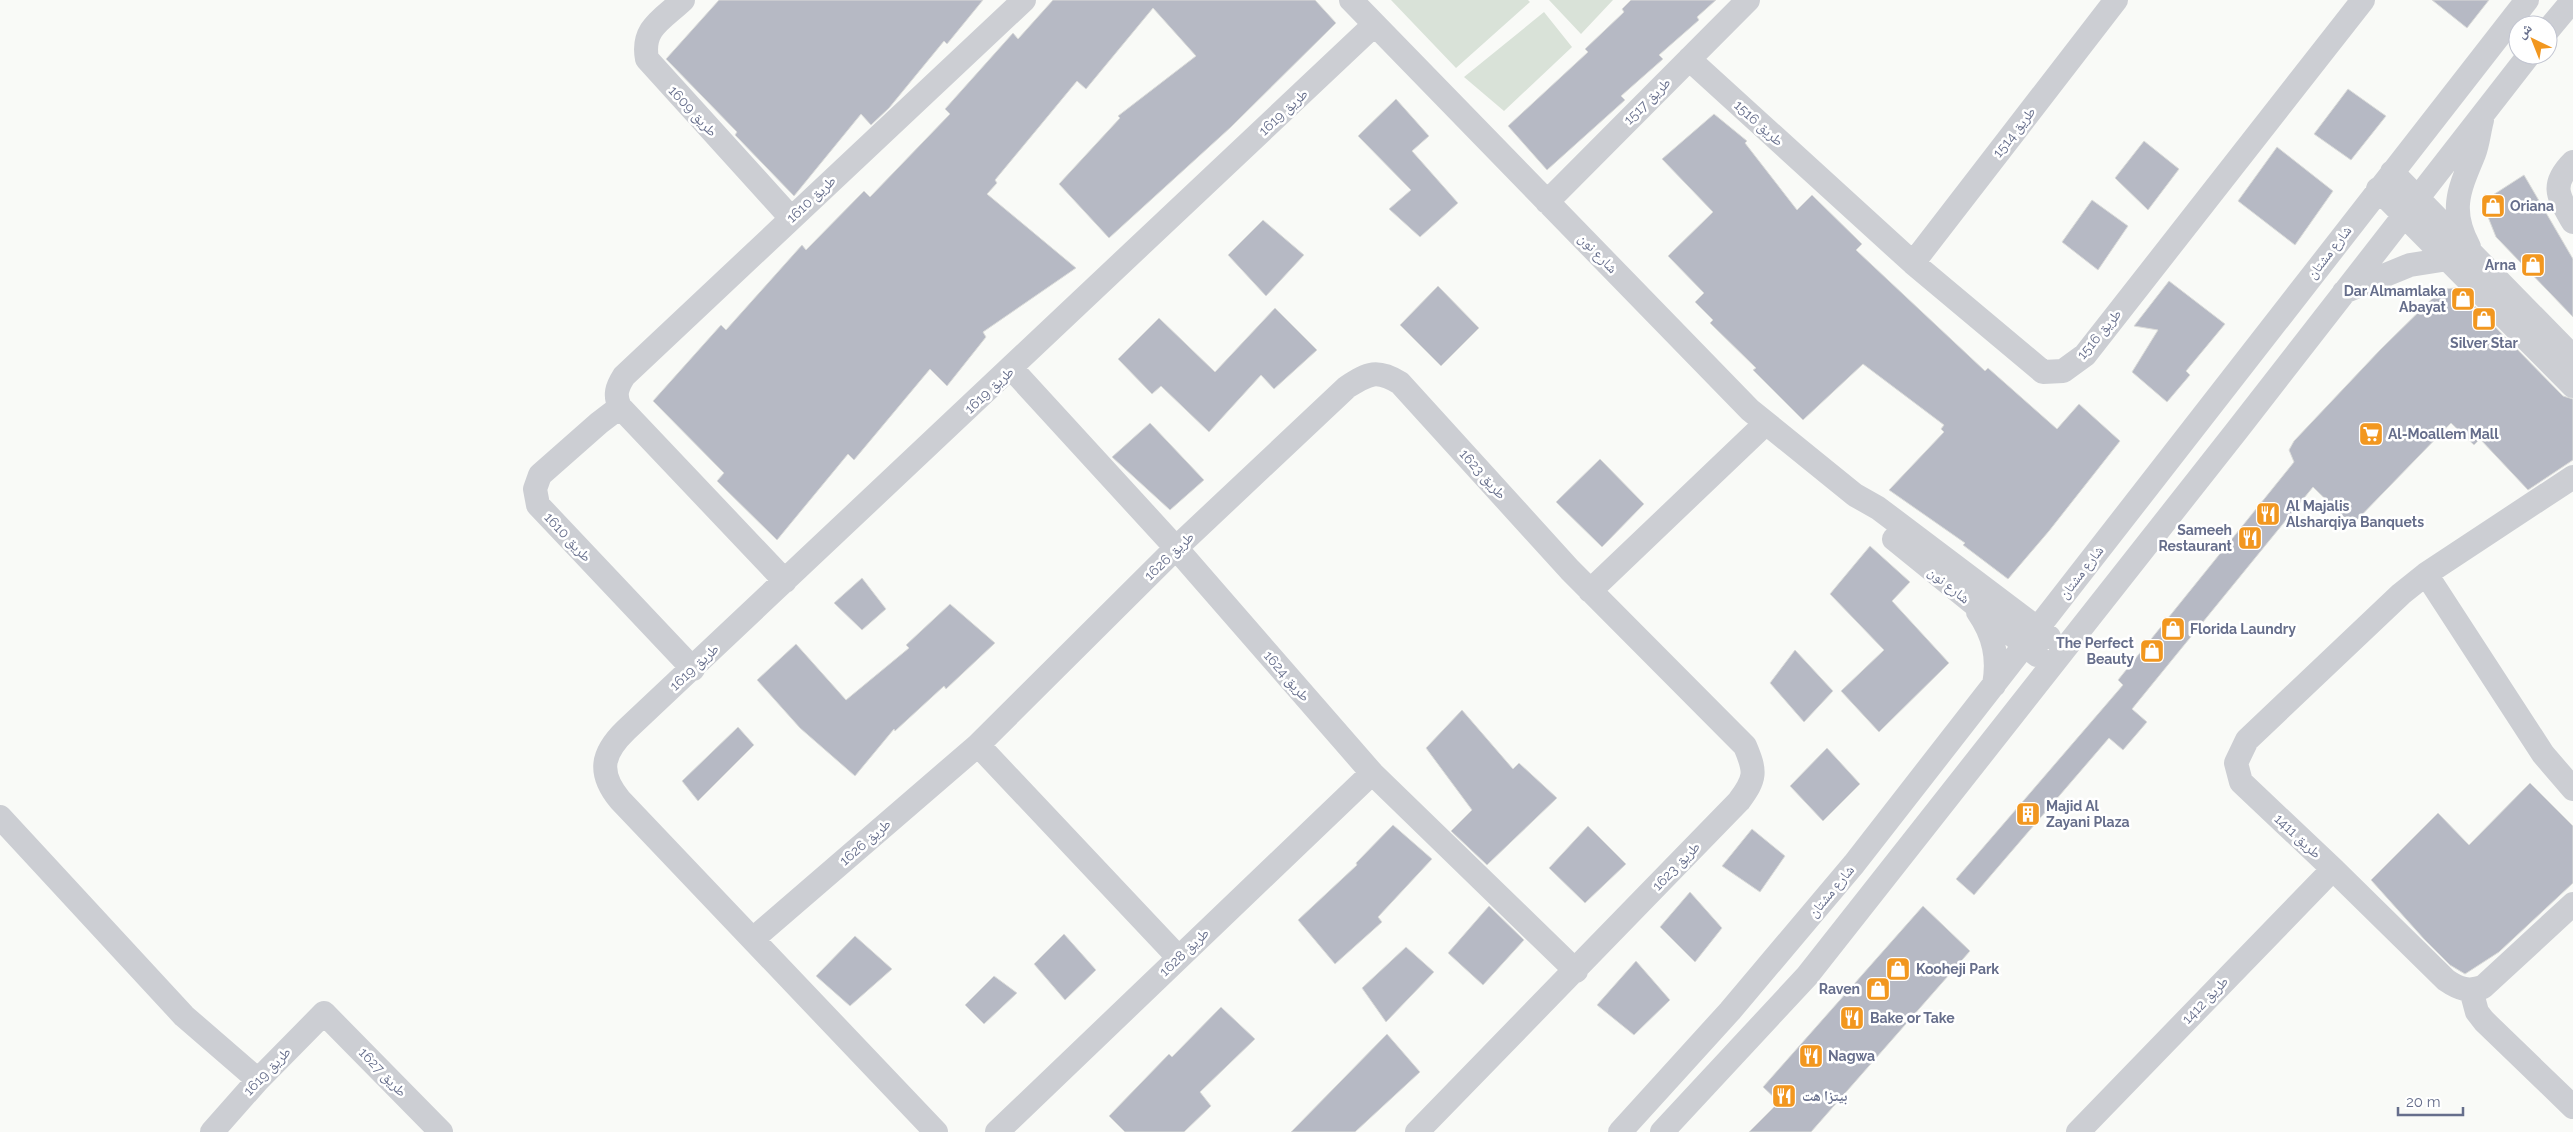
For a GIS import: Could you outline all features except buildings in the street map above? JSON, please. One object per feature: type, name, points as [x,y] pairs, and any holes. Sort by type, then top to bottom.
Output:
[{"type":"street","name":"طريق 1609","points":[[683,0],[650,31],[644,45],[647,59],[791,218]]},
{"type":"street","name":"طريق 1610","points":[[693,668],[538,505],[535,489],[540,476],[620,407],[616,400],[617,387],[624,376],[1024,0]]},
{"type":"street","name":"شارع نون","points":[[1351,0],[1765,424],[1855,496],[1878,508],[2058,658]]},
{"type":"street","name":"طريق 1517","points":[[1547,202],[1748,0]]},
{"type":"street","name":"طريق 1514","points":[[1913,263],[2116,0]]},
{"type":"street","name":"طريق 1516","points":[[1689,59],[1913,263],[2043,372],[2063,371],[2085,355],[2363,0]]},
{"type":"street","name":"شارع مشتان","points":[[1620,1132],[1730,1011],[1848,871],[2526,0]]},
{"type":"street","points":[[2558,18],[2573,0]]},
{"type":"street","name":"طريق 1619","points":[[753,939],[610,788],[604,773],[606,756],[616,740],[1012,369],[1374,25]]},
{"type":"street","points":[[1662,1132],[1806,976],[2058,658],[2521,65]]},
{"type":"street","points":[[2474,255],[2461,232],[2456,208],[2466,169],[2474,153],[2482,115]]},
{"type":"street","points":[[2573,162],[2562,173],[2558,194],[2573,222]]},
{"type":"street","points":[[2385,181],[2411,207],[2474,255],[2573,356]]},
{"type":"street","points":[[2411,207],[2448,259],[2573,386]]},
{"type":"street","points":[[2344,292],[2410,265],[2448,259]]},
{"type":"street","name":"طريق 1624","points":[[1012,369],[1176,548],[1372,773],[1576,971]]},
{"type":"street","name":"طريق 1623","points":[[1366,375],[1385,374],[1400,383],[1590,591],[1745,746],[1753,766],[1752,783],[1739,801],[1576,971],[1417,1132]]},
{"type":"street","name":"طريق 1626","points":[[753,939],[978,744],[1176,548],[1346,386],[1366,375]]},
{"type":"street","points":[[620,407],[785,581]]},
{"type":"street","points":[[1590,591],[1765,424]]},
{"type":"street","name":"طريق 1411","points":[[2471,990],[2458,988],[2446,980],[2333,868],[2241,782],[2236,763],[2247,740],[2401,594],[2426,574],[2573,477]]},
{"type":"street","name":"شارع نون","points":[[1855,496],[1870,518],[1963,596],[2031,637]]},
{"type":"street","points":[[2426,574],[2543,754],[2573,789]]},
{"type":"street","points":[[1963,596],[1979,613],[1990,633],[1996,660],[1994,685]]},
{"type":"street","points":[[978,744],[1178,957]]},
{"type":"street","name":"طريق 1628","points":[[997,1132],[1372,773]]},
{"type":"street","points":[[0,817],[184,1016],[258,1080]]},
{"type":"street","name":"طريق 1412","points":[[2078,1132],[2333,868]]},
{"type":"street","points":[[2573,904],[2494,978],[2483,986],[2471,990],[2477,1012],[2484,1021],[2573,1107]]},
{"type":"street","points":[[753,939],[936,1132]]},
{"type":"street","name":"طريق 1619","points":[[212,1132],[258,1080],[324,1013]]},
{"type":"street","name":"طريق 1627","points":[[324,1013],[441,1132]]},
{"type":"shaded area","points":[[1391,0],[1528,0],[1530,2],[1456,68]]},
{"type":"shaded area","points":[[1549,0],[1613,0],[1581,34]]},
{"type":"shaded area","points":[[1544,12],[1572,47],[1504,111],[1464,77]]},
{"type":"place","name":"Oriana","points":[[2493,206]]},
{"type":"place","name":"Arna","points":[[2533,265]]},
{"type":"place","name":"Dar Almamlaka Abayat","points":[[2463,299]]},
{"type":"place","name":"Silver Star","points":[[2484,319]]},
{"type":"place","name":"Al-Moallem Mall","points":[[2371,434]]},
{"type":"place","name":"Al Majalis Alsharqiya Banquets","points":[[2268,514]]},
{"type":"place","name":"Sameeh Restaurant","points":[[2250,538]]},
{"type":"place","name":"Florida Laundry","points":[[2173,629]]},
{"type":"place","name":"The Perfect Beauty","points":[[2152,651]]},
{"type":"place","name":"Majid Al Zayani Plaza","points":[[2028,814]]},
{"type":"place","name":"Kooheji Park","points":[[1898,969]]},
{"type":"place","name":"Raven","points":[[1878,989]]},
{"type":"place","name":"Bake or Take","points":[[1852,1018]]},
{"type":"place","name":"Nagwa","points":[[1811,1056]]},
{"type":"place","name":"بيتزا هت","points":[[1784,1096]]}]
